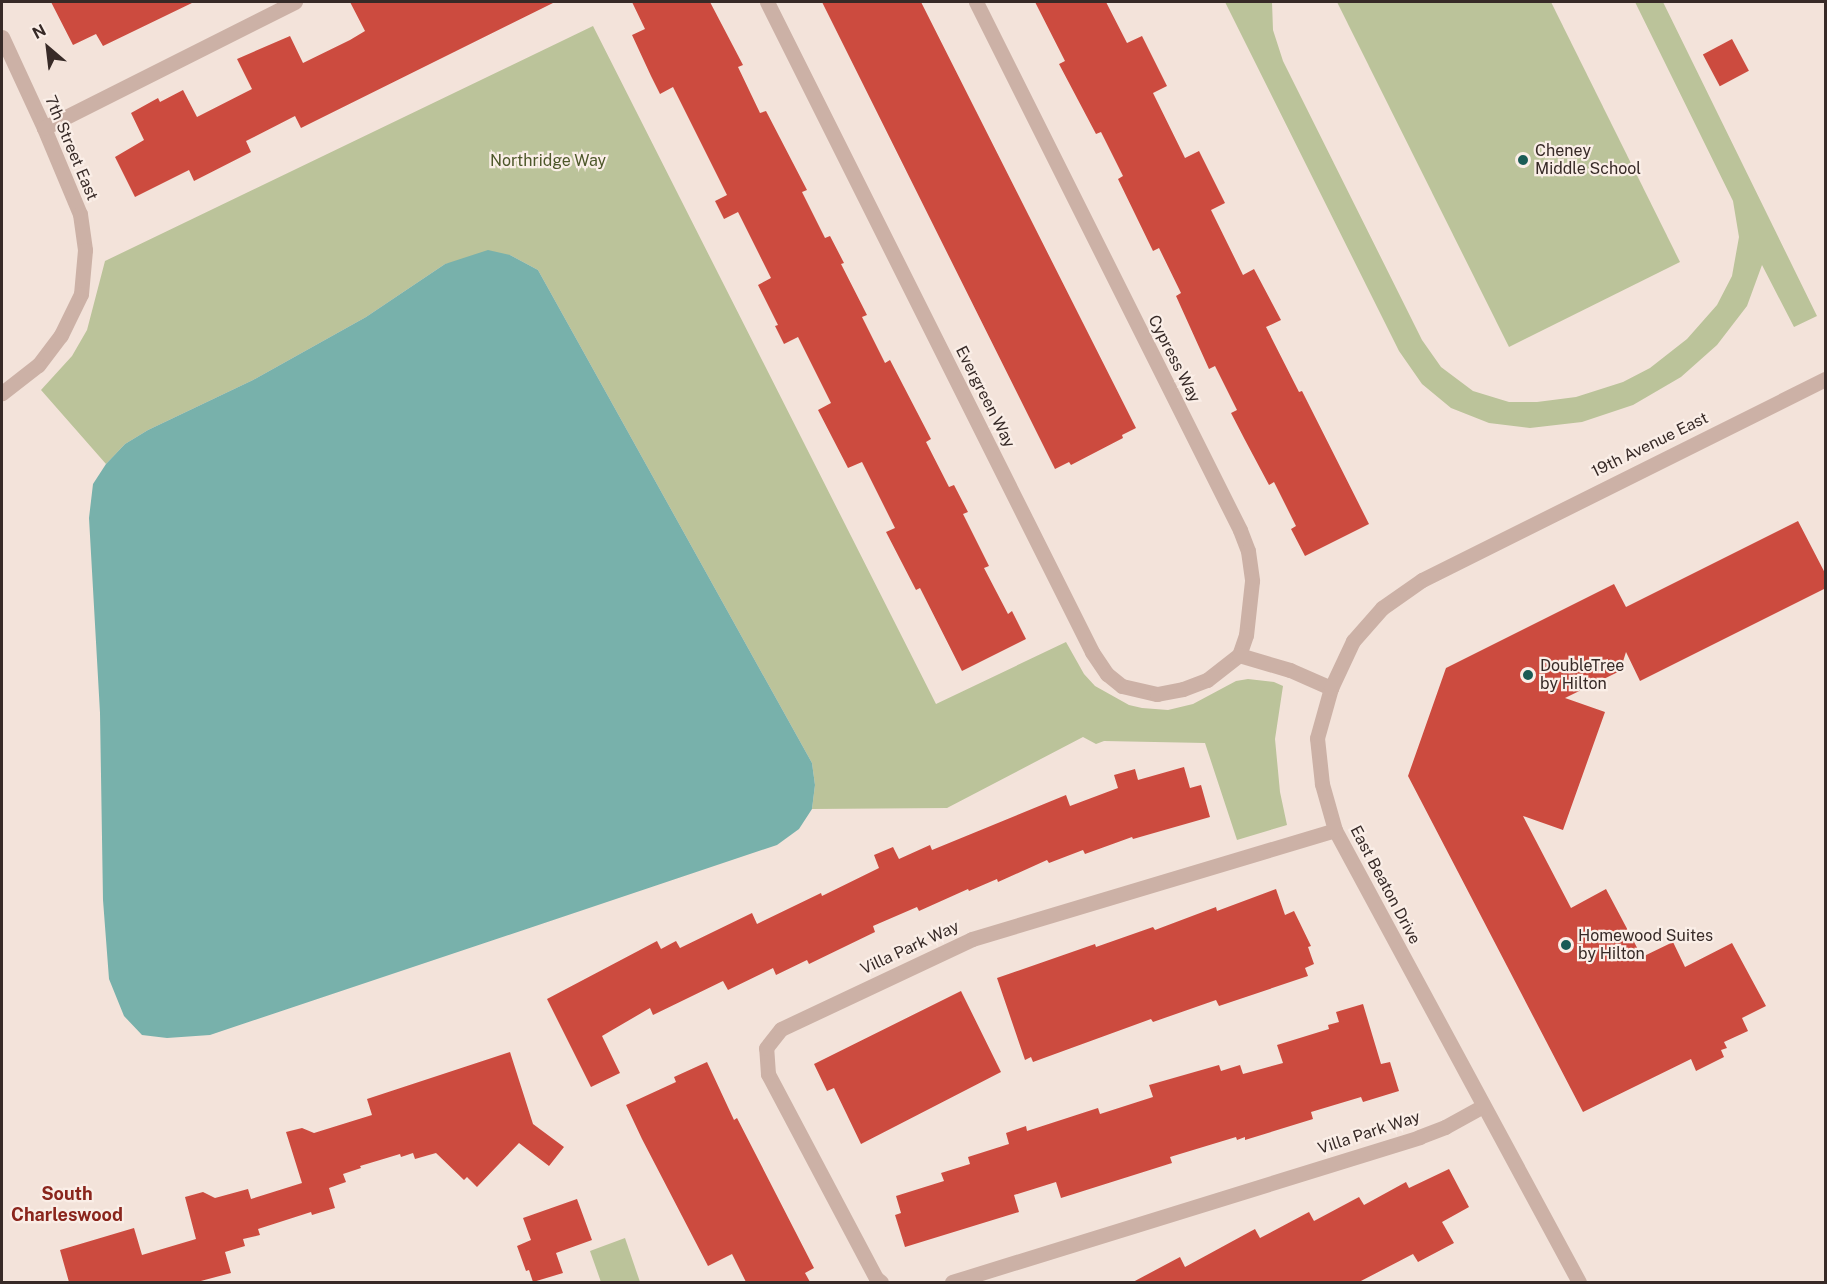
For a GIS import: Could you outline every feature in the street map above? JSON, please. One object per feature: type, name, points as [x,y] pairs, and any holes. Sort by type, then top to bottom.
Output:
[{"type":"street","points":[[44,128],[295,2]]},
{"type":"street","name":"Evergreen Way","points":[[767,2],[1092,652],[1107,674],[1122,686],[1157,694],[1183,689],[1207,680],[1239,655]]},
{"type":"street","name":"Cypress Way","points":[[976,2],[1240,530],[1248,551],[1252,581],[1246,635],[1239,655]]},
{"type":"street","name":"7th Street East","points":[[2,37],[80,214],[85,250],[81,294],[61,335],[38,365],[2,393]]},
{"type":"street","name":"19th Avenue East","points":[[1491,543],[1826,380]]},
{"type":"street","name":"East Beaton Drive","points":[[1491,543],[1422,580],[1382,608],[1353,641],[1330,688],[1317,738],[1322,784],[1335,830],[1579,1282]]},
{"type":"street","points":[[1239,655],[1290,670],[1330,688]]},
{"type":"street","name":"Villa Park Way","points":[[881,1282],[876,1278],[768,1074],[766,1048],[781,1029],[972,939],[1335,830]]},
{"type":"street","name":"Villa Park Way","points":[[952,1282],[1419,1137],[1444,1127],[1483,1106]]},
{"type":"green space","points":[[1225,2],[1272,2],[1273,30],[1283,61],[1422,340],[1441,367],[1473,391],[1509,402],[1537,402],[1576,397],[1623,382],[1650,368],[1687,339],[1717,305],[1732,276],[1739,237],[1733,201],[1635,2],[1663,2],[1817,316],[1794,327],[1762,265],[1747,306],[1717,345],[1681,377],[1633,405],[1582,422],[1530,428],[1489,423],[1451,408],[1422,384],[1399,351]]},
{"type":"green space","points":[[1337,2],[1551,2],[1680,262],[1509,347]]},
{"type":"green space","name":"Northridge Way","points":[[593,26],[936,704],[1066,642],[1084,674],[1095,686],[1129,705],[1142,708],[1168,710],[1193,704],[1236,681],[1248,679],[1274,682],[1283,686],[1275,739],[1280,792],[1287,825],[1237,840],[1205,743],[1104,741],[1096,744],[1083,737],[947,808],[812,809],[815,785],[812,763],[538,270],[510,255],[445,264],[366,317],[253,380],[148,430],[125,444],[106,464],[41,390],[72,356],[87,330],[105,261]]},
{"type":"green space","points":[[625,1238],[640,1282],[601,1282],[590,1251]]},
{"type":"water","points":[[488,250],[510,255],[538,270],[812,763],[815,785],[812,809],[799,829],[777,845],[210,1035],[167,1038],[142,1035],[124,1016],[109,979],[103,900],[100,713],[89,518],[93,484],[106,464],[125,444],[148,430],[253,380],[366,317],[445,264]]},
{"type":"building","points":[[51,2],[194,2],[103,46],[96,34],[73,45]]},
{"type":"building","points":[[350,2],[555,2],[301,128],[295,116],[246,141],[251,152],[194,181],[189,170],[135,197],[115,157],[144,140],[131,113],[158,98],[160,102],[183,90],[197,117],[252,89],[237,59],[290,36],[303,63],[350,40],[365,31]]},
{"type":"building","points":[[632,2],[710,2],[743,65],[738,67],[760,113],[766,111],[807,190],[802,192],[825,238],[830,236],[844,263],[841,264],[867,315],[862,317],[885,363],[890,360],[931,439],[926,442],[949,487],[954,485],[968,512],[963,514],[989,566],[984,568],[1008,614],[1012,611],[1026,639],[962,671],[920,588],[916,590],[886,532],[895,528],[862,462],[848,468],[818,410],[831,403],[798,337],[784,344],[775,326],[778,325],[758,285],[771,278],[738,212],[724,219],[715,201],[727,195],[673,87],[660,94],[651,76],[632,35],[645,29]]},
{"type":"building","points":[[822,2],[921,2],[1136,428],[1122,435],[1123,438],[1071,465],[1069,462],[1055,469]]},
{"type":"building","points":[[1035,2],[1106,2],[1127,43],[1142,36],[1167,86],[1153,93],[1185,158],[1199,151],[1225,203],[1211,210],[1243,275],[1254,269],[1281,320],[1266,327],[1299,392],[1302,391],[1369,524],[1305,556],[1291,529],[1296,526],[1274,482],[1269,485],[1231,413],[1237,410],[1215,366],[1209,369],[1176,296],[1181,293],[1159,248],[1153,251],[1118,179],[1123,176],[1101,132],[1096,134],[1059,64],[1065,61]]},
{"type":"building","points":[[1732,39],[1749,71],[1720,86],[1703,54]]},
{"type":"building","points":[[1798,521],[1826,575],[1826,588],[1640,681],[1626,652],[1620,671],[1565,698],[1605,712],[1563,830],[1523,816],[1571,908],[1606,889],[1642,957],[1673,942],[1685,967],[1732,943],[1766,1006],[1742,1018],[1748,1031],[1724,1042],[1727,1048],[1721,1050],[1724,1057],[1696,1071],[1691,1059],[1583,1112],[1408,776],[1446,668],[1614,584],[1626,607]]},
{"type":"building","points":[[1184,767],[1190,788],[1201,785],[1210,817],[1133,839],[1132,837],[1085,854],[1083,850],[1049,863],[1047,860],[998,882],[997,879],[969,891],[968,889],[919,911],[917,907],[873,926],[875,932],[809,964],[807,960],[776,975],[773,968],[728,990],[723,981],[653,1015],[650,1008],[602,1036],[620,1073],[591,1087],[547,999],[657,941],[661,949],[676,941],[680,948],[752,913],[757,924],[821,893],[822,896],[879,868],[874,855],[893,847],[899,859],[930,845],[932,850],[1066,795],[1070,806],[1118,788],[1114,775],[1135,769],[1138,780]]},
{"type":"building","points":[[1276,889],[1285,915],[1294,911],[1311,946],[1308,947],[1314,964],[1305,968],[1308,976],[1219,1006],[1216,1000],[1153,1022],[1151,1019],[1033,1062],[1031,1057],[1025,1060],[997,978],[1095,944],[1096,947],[1153,927],[1155,930],[1216,907],[1217,911]]},
{"type":"building","points":[[961,991],[1001,1072],[861,1144],[834,1088],[827,1091],[814,1064]]},
{"type":"building","points":[[1363,1004],[1381,1064],[1390,1062],[1399,1091],[1363,1102],[1361,1097],[1311,1112],[1313,1119],[1245,1140],[1245,1137],[1237,1140],[1236,1137],[1170,1157],[1172,1163],[1061,1198],[1056,1182],[1014,1195],[1019,1212],[905,1247],[895,1215],[901,1213],[896,1196],[944,1181],[941,1173],[970,1164],[968,1157],[1009,1144],[1006,1133],[1026,1126],[1027,1131],[1098,1108],[1100,1114],[1153,1097],[1149,1085],[1219,1065],[1221,1071],[1240,1065],[1243,1074],[1283,1063],[1277,1045],[1329,1029],[1328,1025],[1339,1022],[1336,1012]]},
{"type":"building","points":[[510,1052],[533,1124],[564,1147],[549,1166],[519,1143],[477,1187],[467,1177],[464,1180],[436,1153],[415,1159],[413,1153],[401,1157],[400,1154],[360,1166],[361,1168],[343,1174],[346,1182],[329,1188],[335,1208],[312,1215],[311,1212],[258,1229],[260,1235],[243,1239],[245,1246],[225,1252],[231,1273],[197,1282],[69,1282],[60,1250],[134,1228],[142,1255],[196,1239],[185,1197],[203,1192],[215,1198],[248,1189],[251,1199],[302,1183],[286,1132],[302,1128],[314,1133],[372,1115],[367,1099]]},
{"type":"building","points":[[707,1062],[734,1120],[737,1118],[814,1268],[805,1273],[810,1282],[746,1282],[732,1254],[708,1266],[626,1105],[676,1082],[674,1077]]},
{"type":"building","points":[[1449,1169],[1469,1207],[1442,1222],[1454,1243],[1418,1262],[1413,1254],[1359,1282],[1133,1282],[1180,1257],[1185,1267],[1255,1229],[1260,1238],[1309,1212],[1314,1221],[1359,1197],[1364,1205],[1406,1182],[1409,1188]]},
{"type":"building","points":[[577,1199],[592,1240],[556,1253],[563,1273],[533,1282],[529,1270],[526,1271],[517,1246],[531,1240],[523,1218]]},
{"type":"place","name":"Cheney Middle School","points":[[1523,160]]},
{"type":"place","name":"DoubleTree by Hilton","points":[[1528,675]]},
{"type":"place","name":"Homewood Suites by Hilton","points":[[1566,945]]},
{"type":"district","name":"South Charleswood","points":[[67,1205]]}]
